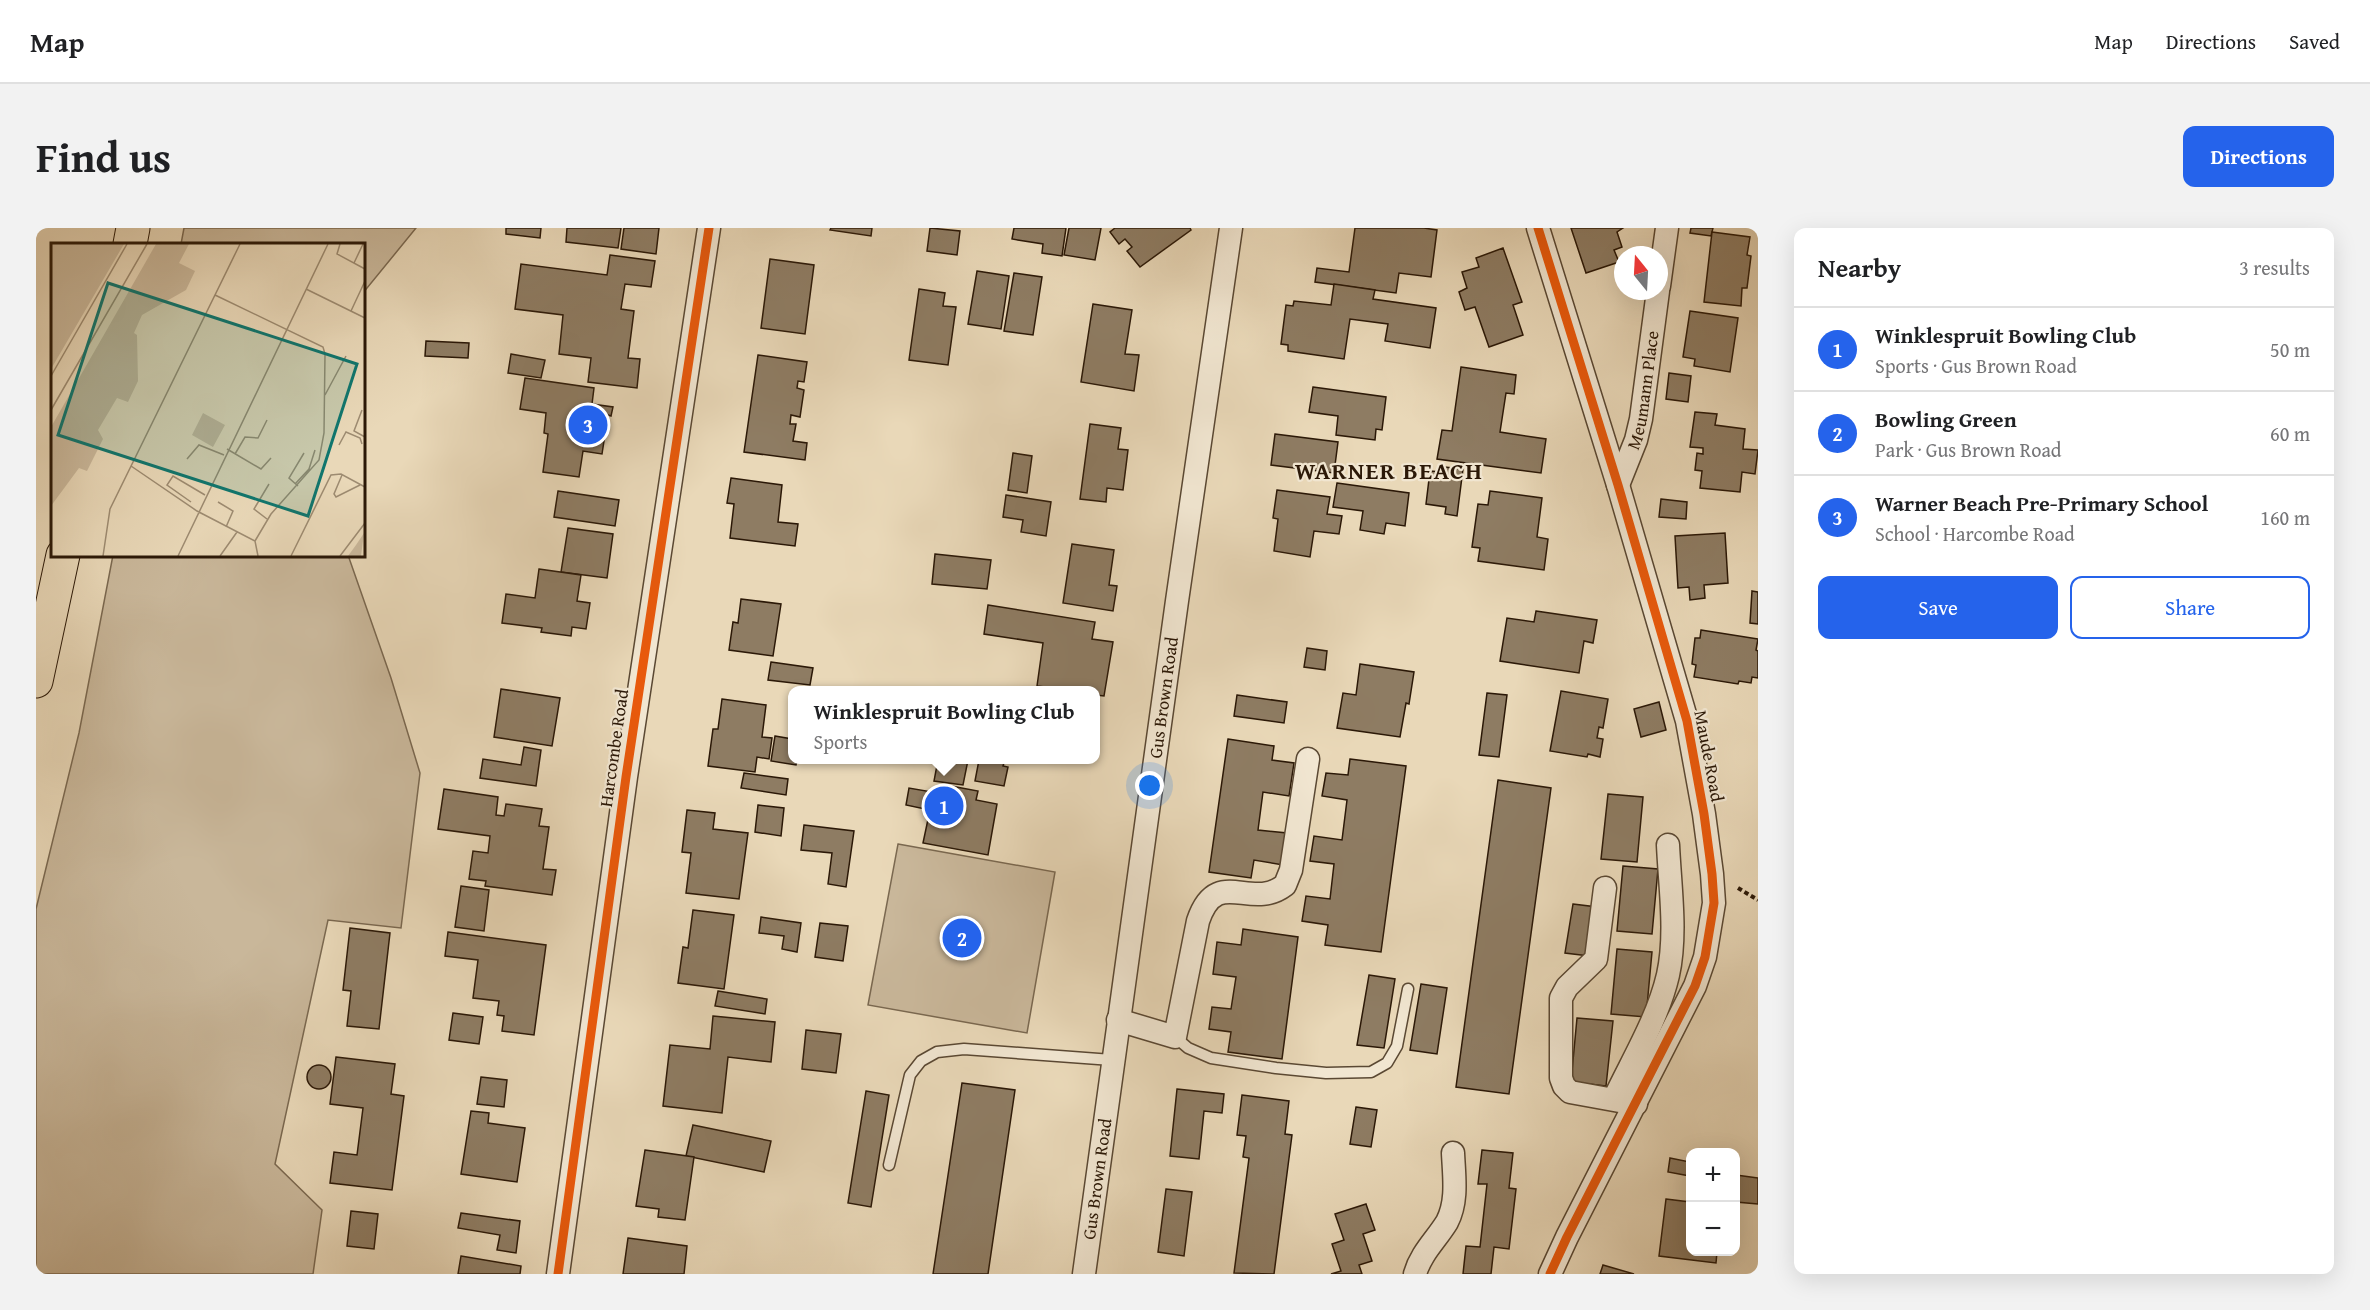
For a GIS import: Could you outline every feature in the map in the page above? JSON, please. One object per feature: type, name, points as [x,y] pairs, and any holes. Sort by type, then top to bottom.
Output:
[{"type":"highway","points":[[130,243],[133,228]]},
{"type":"highway","points":[[36,681],[63,556]]},
{"type":"street","name":"Harcombe Road","points":[[558,1274],[626,777],[709,228]]},
{"type":"street","name":"Gus Brown Road","points":[[1084,1274],[1112,1060],[1231,228]]},
{"type":"street","name":"Maude Road","points":[[1538,228],[1618,485],[1687,721],[1704,814],[1712,874],[1713,903],[1705,957],[1695,986],[1625,1102],[1550,1274]]},
{"type":"street","points":[[1665,246],[1667,228]]},
{"type":"street","name":"Meumann Place","points":[[1618,485],[1636,440],[1641,419],[1657,300]]},
{"type":"street","points":[[1118,1020],[1175,1037],[1203,906],[1211,897],[1222,891],[1270,894],[1285,885],[1291,870],[1308,759]]},
{"type":"street","points":[[1605,888],[1596,959],[1567,987],[1561,998],[1561,1078],[1564,1086],[1570,1092],[1625,1102],[1668,975],[1672,944],[1668,845]]},
{"type":"street","points":[[1415,1274],[1422,1256],[1442,1229],[1452,1210],[1455,1195],[1453,1153]]},
{"type":"lane","points":[[1175,1037],[1188,1048],[1211,1058],[1326,1073],[1371,1072],[1387,1063],[1397,1046],[1408,989]]},
{"type":"lane","points":[[889,1166],[910,1075],[921,1061],[937,1052],[964,1049],[1112,1060]]},
{"type":"shaded area","points":[[184,228],[416,228],[364,292],[364,243],[181,243]]},
{"type":"shaded area","points":[[113,556],[348,556],[391,678],[420,773],[401,928],[328,920],[275,1164],[322,1210],[313,1274],[36,1274],[36,909],[79,733]]},
{"type":"shaded area","points":[[898,844],[1055,872],[1027,1033],[868,1005]]},
{"type":"building","points":[[506,228],[541,228],[540,238],[506,234]]},
{"type":"building","points":[[567,228],[621,228],[618,248],[566,242]]},
{"type":"building","points":[[624,228],[659,228],[656,254],[621,249]]},
{"type":"building","points":[[831,228],[872,228],[871,236],[830,230]]},
{"type":"building","points":[[930,228],[960,231],[957,255],[927,251]]},
{"type":"building","points":[[1014,228],[1066,228],[1062,256],[1042,253],[1043,244],[1012,239]]},
{"type":"building","points":[[1069,228],[1101,228],[1095,260],[1064,255]]},
{"type":"building","points":[[1115,228],[1190,228],[1191,230],[1140,267],[1127,251],[1132,247],[1125,239],[1119,244],[1110,232]]},
{"type":"building","points":[[1355,228],[1437,230],[1431,277],[1399,273],[1396,293],[1315,282],[1317,268],[1349,272]]},
{"type":"building","points":[[1571,228],[1623,228],[1617,232],[1622,246],[1614,246],[1614,264],[1586,273]]},
{"type":"building","points":[[1691,228],[1713,228],[1711,236],[1690,233]]},
{"type":"building","points":[[1712,232],[1750,237],[1747,255],[1751,256],[1747,288],[1742,288],[1741,306],[1704,302]]},
{"type":"building","points":[[1503,248],[1522,302],[1513,305],[1523,335],[1489,347],[1475,307],[1465,310],[1459,292],[1467,288],[1462,272],[1479,267],[1476,258]]},
{"type":"building","points":[[610,255],[655,261],[651,287],[625,284],[621,309],[634,311],[628,358],[640,359],[637,388],[588,382],[591,358],[559,354],[563,315],[515,309],[521,264],[607,275]]},
{"type":"building","points":[[770,259],[814,265],[805,334],[761,328]]},
{"type":"building","points":[[977,271],[1009,276],[1001,329],[968,324]]},
{"type":"building","points":[[1014,273],[1042,277],[1033,335],[1004,331]]},
{"type":"building","points":[[1334,284],[1375,290],[1373,299],[1436,308],[1430,348],[1385,341],[1388,324],[1350,319],[1344,359],[1288,351],[1288,345],[1281,344],[1286,305],[1293,306],[1294,301],[1331,305]]},
{"type":"building","points":[[919,289],[945,293],[943,306],[956,307],[948,365],[909,360]]},
{"type":"building","points":[[1093,304],[1132,310],[1125,354],[1139,355],[1134,391],[1081,382]]},
{"type":"building","points":[[1690,311],[1738,318],[1730,372],[1694,366],[1695,359],[1683,357]]},
{"type":"building","points":[[426,341],[469,343],[468,358],[425,356]]},
{"type":"building","points":[[511,354],[545,360],[541,378],[508,373]]},
{"type":"building","points":[[758,355],[807,362],[804,382],[798,381],[797,388],[804,390],[800,417],[791,415],[790,424],[796,424],[793,441],[807,443],[805,460],[744,452]]},
{"type":"building","points":[[1461,367],[1516,375],[1514,394],[1506,393],[1500,432],[1546,439],[1541,473],[1437,459],[1442,430],[1452,431]]},
{"type":"building","points":[[1669,373],[1691,376],[1688,402],[1666,399]]},
{"type":"building","points":[[525,378],[594,388],[592,404],[613,407],[611,416],[608,415],[602,454],[583,451],[579,477],[543,472],[548,434],[544,433],[546,413],[520,409]]},
{"type":"building","points":[[1313,387],[1386,397],[1382,430],[1376,429],[1375,440],[1336,435],[1338,416],[1309,412]]},
{"type":"building","points":[[1695,412],[1717,414],[1715,425],[1745,429],[1743,449],[1758,450],[1755,474],[1742,472],[1740,492],[1700,488],[1702,471],[1695,470],[1697,453],[1703,454],[1703,448],[1690,447]]},
{"type":"building","points":[[1090,424],[1121,428],[1118,449],[1128,450],[1123,490],[1107,488],[1106,502],[1080,499]]},
{"type":"building","points":[[1275,434],[1338,442],[1334,473],[1271,465]]},
{"type":"building","points":[[1013,453],[1032,456],[1027,493],[1008,490]]},
{"type":"building","points":[[1444,467],[1463,469],[1457,516],[1445,514],[1446,507],[1426,504],[1430,471],[1443,472]]},
{"type":"building","points":[[731,478],[782,485],[778,522],[798,524],[795,546],[730,538],[734,504],[727,503]]},
{"type":"building","points":[[1337,483],[1409,493],[1405,526],[1386,523],[1384,534],[1360,530],[1363,511],[1333,507]]},
{"type":"building","points":[[1277,490],[1330,497],[1327,514],[1342,516],[1339,534],[1314,531],[1310,557],[1274,551],[1278,519],[1273,518]]},
{"type":"building","points":[[558,491],[619,500],[615,526],[554,517]]},
{"type":"building","points":[[1490,491],[1542,498],[1537,537],[1548,539],[1544,570],[1478,561],[1480,548],[1472,547],[1478,504],[1488,505]]},
{"type":"building","points":[[1006,495],[1051,502],[1046,536],[1021,532],[1023,520],[1003,517]]},
{"type":"building","points":[[1661,499],[1687,502],[1686,519],[1659,517]]},
{"type":"building","points":[[568,528],[613,534],[607,578],[561,572]]},
{"type":"building","points":[[1725,533],[1728,583],[1704,585],[1705,598],[1690,600],[1689,587],[1678,588],[1675,536]]},
{"type":"building","points":[[1072,544],[1114,550],[1109,585],[1117,586],[1113,611],[1063,603]]},
{"type":"building","points":[[935,554],[991,560],[987,589],[932,584]]},
{"type":"building","points":[[539,569],[581,575],[577,601],[590,603],[586,629],[572,627],[571,636],[541,632],[542,628],[502,623],[506,594],[535,598]]},
{"type":"building","points":[[1752,591],[1758,592],[1758,624],[1750,623]]},
{"type":"building","points":[[741,599],[781,604],[773,656],[729,650],[733,622],[738,623]]},
{"type":"building","points":[[988,605],[1095,622],[1092,639],[1113,642],[1104,696],[1100,696],[1100,686],[1037,686],[1043,643],[984,634]]},
{"type":"building","points":[[1536,611],[1597,620],[1593,643],[1584,641],[1579,673],[1500,661],[1507,618],[1534,622]]},
{"type":"building","points":[[1701,630],[1758,639],[1756,650],[1758,651],[1758,678],[1752,677],[1751,683],[1739,681],[1738,684],[1694,677],[1696,665],[1692,664],[1695,638],[1700,638]]},
{"type":"building","points":[[1307,648],[1327,651],[1325,670],[1304,667]]},
{"type":"building","points":[[771,662],[813,668],[810,685],[768,680]]},
{"type":"building","points":[[1360,664],[1414,672],[1409,704],[1406,703],[1400,737],[1337,728],[1343,693],[1356,695]]},
{"type":"building","points":[[501,689],[560,698],[552,746],[494,737]]},
{"type":"building","points":[[1561,691],[1608,699],[1603,728],[1599,727],[1597,738],[1603,739],[1600,757],[1550,751]]},
{"type":"building","points":[[1487,693],[1507,695],[1499,757],[1479,755]]},
{"type":"building","points":[[1237,695],[1287,702],[1284,723],[1234,716]]},
{"type":"building","points":[[722,699],[766,705],[762,737],[772,738],[769,759],[757,757],[755,772],[708,766],[713,729],[718,729]]},
{"type":"building","points":[[1659,702],[1666,730],[1641,737],[1634,709]]},
{"type":"building","points":[[775,736],[788,738],[788,764],[771,761]]},
{"type":"building","points":[[1228,739],[1274,746],[1272,760],[1294,763],[1289,796],[1263,792],[1258,830],[1287,833],[1283,865],[1254,860],[1251,878],[1209,872]]},
{"type":"building","points":[[524,747],[541,750],[536,786],[480,778],[483,759],[521,765]]},
{"type":"building","points":[[1350,759],[1406,766],[1381,952],[1325,945],[1328,925],[1302,921],[1306,896],[1330,899],[1334,864],[1310,861],[1314,836],[1342,840],[1347,800],[1322,796],[1326,773],[1348,775]]},
{"type":"building","points":[[937,764],[967,764],[963,785],[934,781]]},
{"type":"building","points":[[978,764],[1004,764],[1003,766],[1008,767],[1004,786],[975,781]]},
{"type":"building","points":[[744,773],[788,779],[786,795],[741,788]]},
{"type":"building","points":[[1498,780],[1551,788],[1509,1094],[1456,1087]]},
{"type":"building","points":[[951,786],[978,791],[976,800],[997,804],[988,855],[923,843],[930,810],[906,805],[909,788],[949,795]]},
{"type":"building","points":[[444,789],[498,797],[496,815],[504,816],[506,804],[542,809],[539,826],[549,827],[543,869],[556,870],[552,895],[485,886],[486,881],[469,879],[473,851],[488,853],[490,836],[438,829]]},
{"type":"building","points":[[1608,794],[1643,797],[1637,862],[1601,859]]},
{"type":"building","points":[[758,805],[784,808],[781,836],[755,832]]},
{"type":"building","points":[[687,810],[715,813],[713,829],[748,833],[739,899],[686,893],[691,853],[682,852]]},
{"type":"building","points":[[804,825],[854,831],[846,887],[828,884],[832,853],[801,850]]},
{"type":"building","points":[[1623,866],[1658,869],[1652,934],[1617,931]]},
{"type":"building","points":[[461,886],[489,890],[484,931],[455,927]]},
{"type":"building","points":[[1573,904],[1597,907],[1589,956],[1565,953]]},
{"type":"building","points":[[693,910],[734,915],[724,989],[678,983],[683,947],[688,948]]},
{"type":"building","points":[[761,917],[801,923],[797,952],[782,949],[784,936],[759,933]]},
{"type":"building","points":[[820,923],[848,926],[843,961],[815,957]]},
{"type":"building","points":[[350,928],[390,933],[379,1029],[347,1026],[351,991],[343,990]]},
{"type":"building","points":[[1243,929],[1298,937],[1282,1059],[1228,1052],[1231,1032],[1209,1029],[1212,1007],[1231,1009],[1236,977],[1213,974],[1217,942],[1241,945]]},
{"type":"building","points":[[448,932],[546,945],[534,1035],[502,1031],[504,1016],[497,1015],[499,1001],[473,998],[478,960],[445,956]]},
{"type":"building","points":[[1617,949],[1652,952],[1646,1017],[1611,1014]]},
{"type":"building","points":[[1369,975],[1395,979],[1384,1048],[1357,1045]]},
{"type":"building","points":[[1421,984],[1447,988],[1437,1054],[1410,1050]]},
{"type":"building","points":[[718,991],[767,999],[765,1014],[715,1006]]},
{"type":"building","points":[[453,1013],[483,1017],[479,1044],[449,1040]]},
{"type":"building","points":[[713,1016],[775,1022],[771,1062],[728,1057],[722,1113],[663,1106],[670,1045],[710,1049]]},
{"type":"building","points":[[1577,1018],[1613,1021],[1606,1086],[1571,1082]]},
{"type":"building","points":[[806,1030],[841,1034],[836,1073],[802,1069]]},
{"type":"building","points":[[336,1057],[395,1064],[391,1094],[404,1096],[392,1190],[330,1183],[334,1152],[357,1155],[363,1108],[330,1104]]},
{"type":"building","points":[[319,1065],[328,1068],[331,1077],[328,1086],[319,1089],[310,1086],[307,1077],[310,1068]]},
{"type":"building","points":[[481,1077],[507,1080],[504,1107],[477,1104]]},
{"type":"building","points":[[962,1083],[1015,1090],[988,1274],[933,1274]]},
{"type":"building","points":[[1177,1089],[1224,1094],[1222,1113],[1204,1111],[1199,1159],[1170,1156]]},
{"type":"building","points":[[866,1091],[889,1095],[871,1207],[848,1203]]},
{"type":"building","points":[[1242,1095],[1289,1101],[1285,1134],[1292,1135],[1274,1274],[1234,1273],[1249,1158],[1243,1157],[1246,1136],[1237,1135]]},
{"type":"building","points":[[1356,1107],[1377,1110],[1371,1147],[1350,1144]]},
{"type":"building","points":[[471,1111],[489,1113],[488,1123],[525,1128],[517,1182],[461,1174]]},
{"type":"building","points":[[693,1125],[771,1141],[764,1172],[686,1156]]},
{"type":"building","points":[[645,1150],[694,1157],[685,1220],[658,1217],[659,1209],[636,1206]]},
{"type":"building","points":[[1482,1150],[1513,1153],[1509,1188],[1516,1189],[1509,1249],[1494,1247],[1491,1274],[1463,1274],[1466,1246],[1480,1247],[1487,1184],[1478,1184]]},
{"type":"building","points":[[1670,1158],[1686,1161],[1686,1175],[1668,1172]]},
{"type":"building","points":[[1740,1176],[1758,1178],[1758,1204],[1740,1202]]},
{"type":"building","points":[[1166,1189],[1192,1192],[1184,1256],[1158,1252]]},
{"type":"building","points":[[1666,1199],[1686,1202],[1686,1256],[1717,1256],[1716,1263],[1659,1256]]},
{"type":"building","points":[[1366,1204],[1375,1230],[1363,1234],[1372,1261],[1359,1265],[1362,1274],[1331,1274],[1341,1271],[1332,1244],[1344,1240],[1335,1214]]},
{"type":"building","points":[[351,1211],[378,1214],[374,1249],[347,1246]]},
{"type":"building","points":[[461,1213],[520,1221],[516,1253],[497,1250],[500,1235],[458,1228]]},
{"type":"building","points":[[628,1238],[687,1246],[684,1274],[623,1274]]},
{"type":"building","points":[[461,1256],[521,1266],[520,1274],[458,1274]]},
{"type":"building","points":[[1603,1265],[1634,1274],[1600,1274]]},
{"type":"cycle path","points":[[558,1274],[626,777],[709,228]]},
{"type":"cycle path","points":[[1538,228],[1618,485],[1687,721],[1704,814],[1714,903],[1705,957],[1695,986],[1550,1274]]},
{"type":"place","name":"Warner Beach Pre-Primary School","points":[[588,425]]},
{"type":"place","name":"Winklespruit Bowling Club","points":[[944,806]]},
{"type":"place","name":"Bowling Green","points":[[962,938]]},
{"type":"district","name":"WARNER BEACH","points":[[1389,471]]}]
